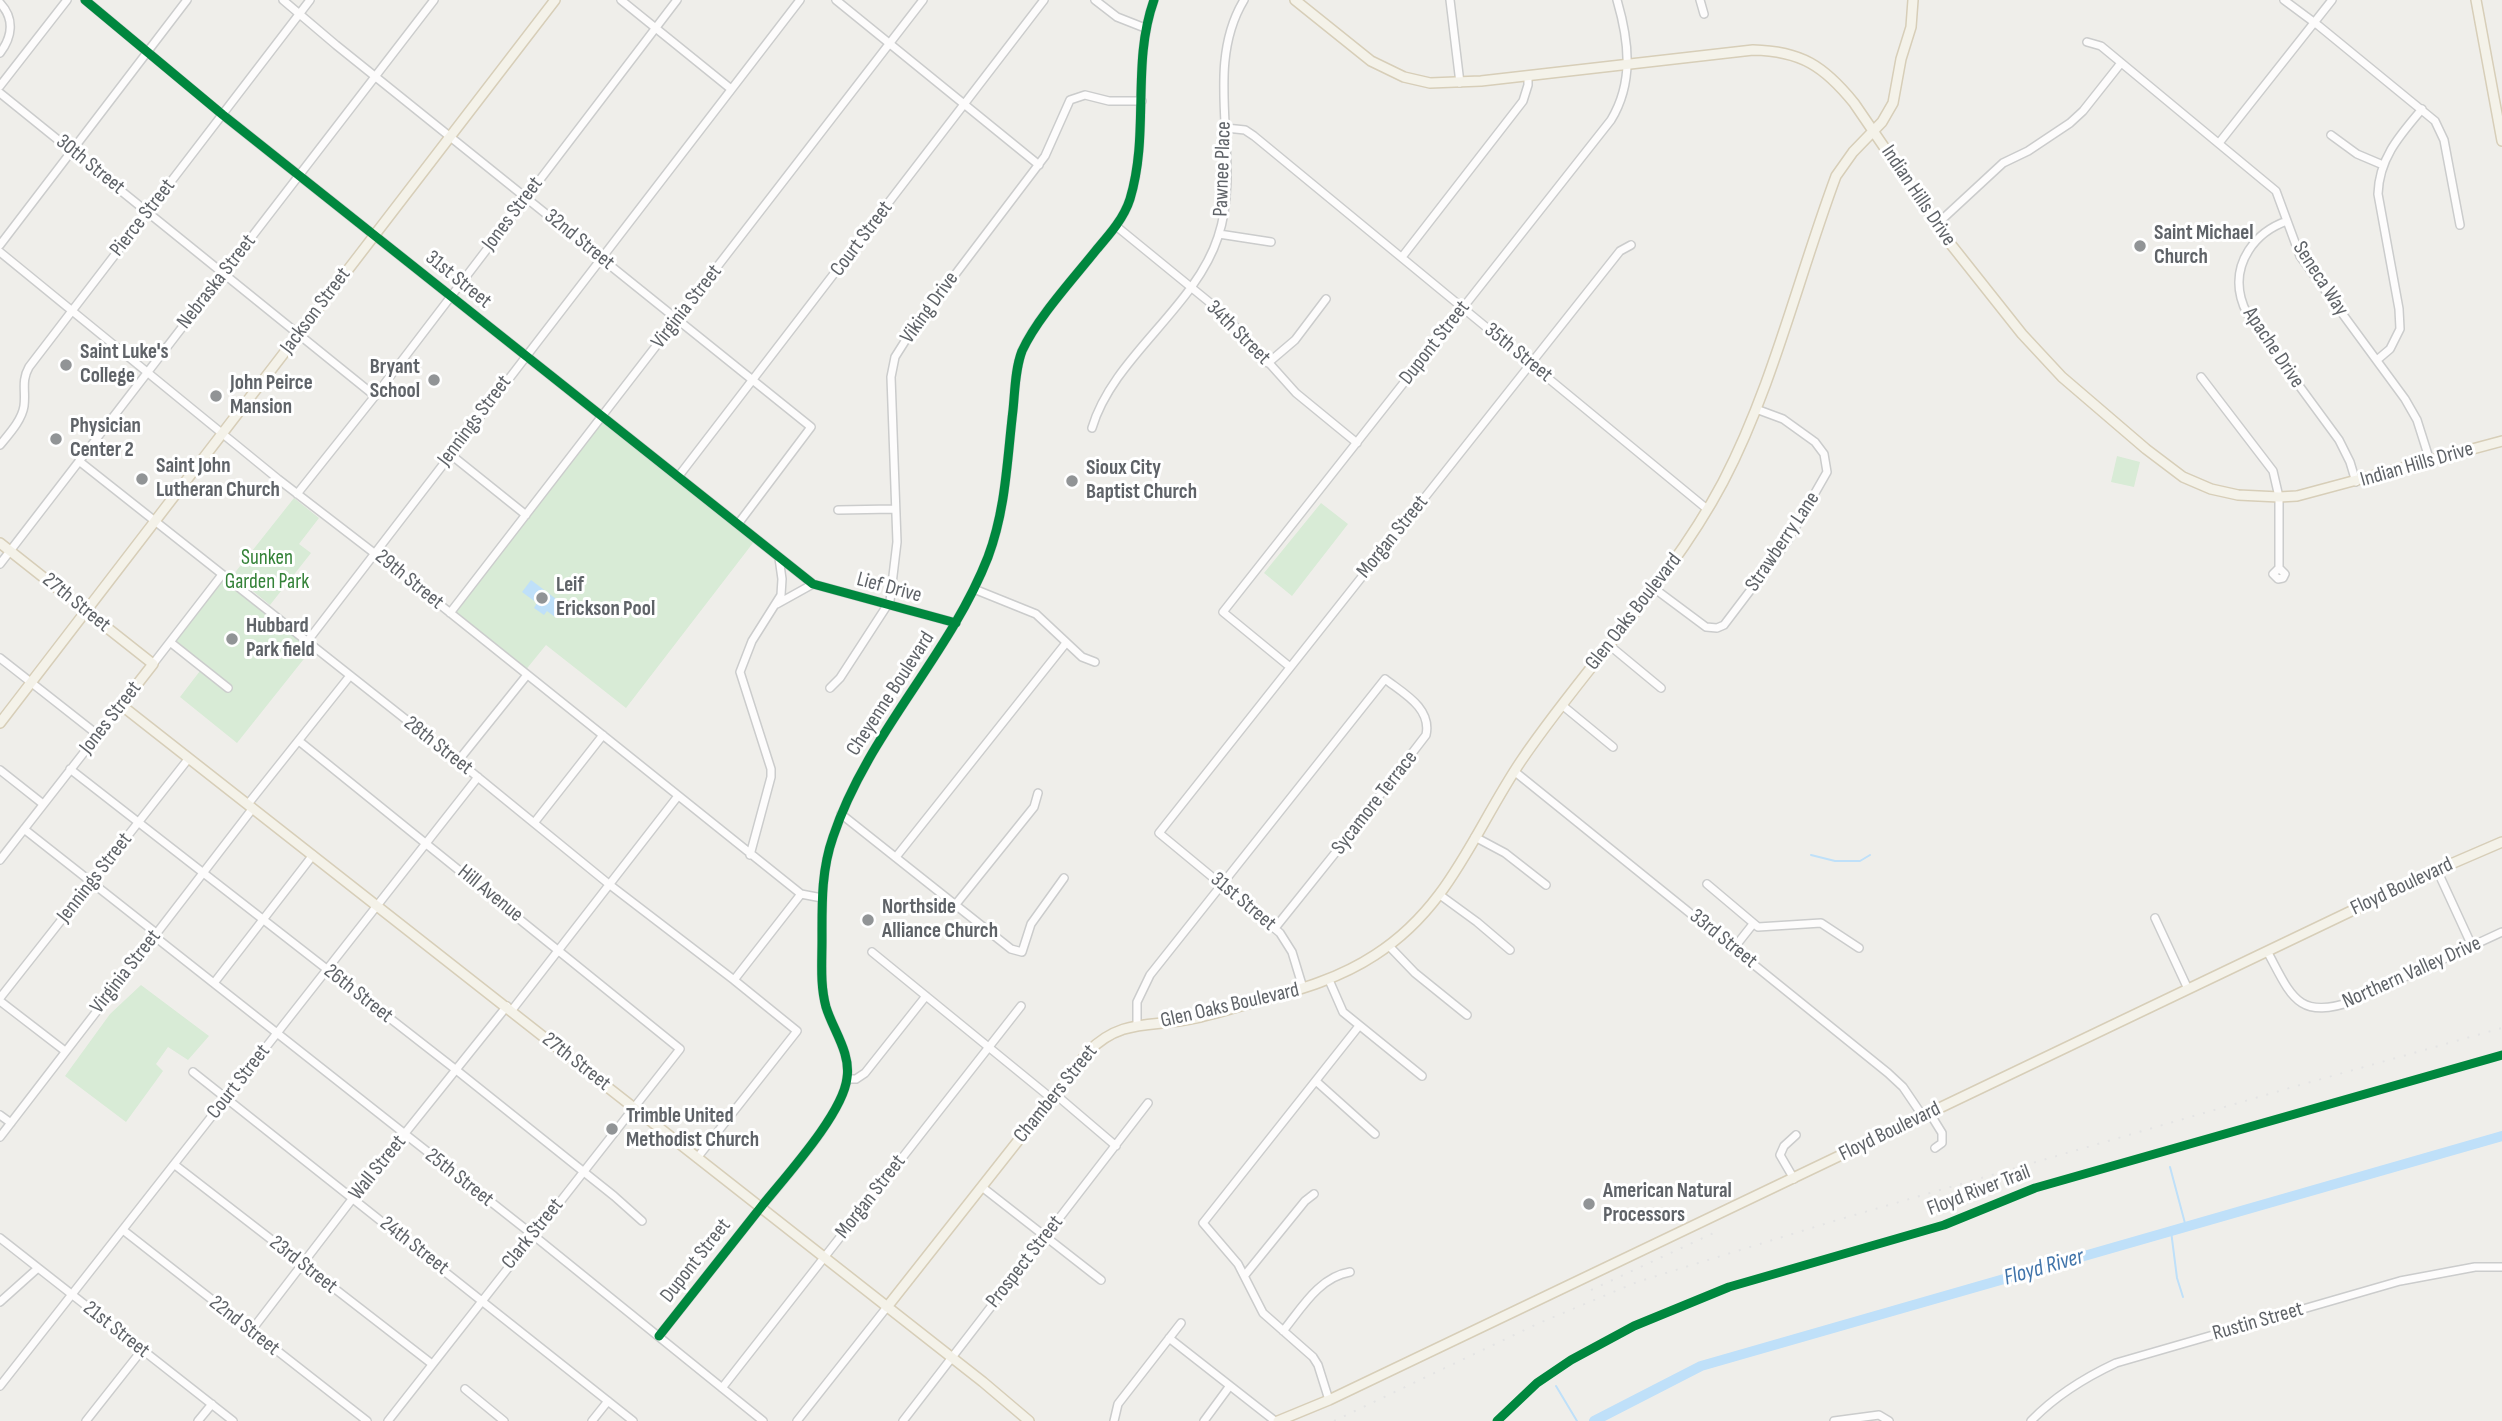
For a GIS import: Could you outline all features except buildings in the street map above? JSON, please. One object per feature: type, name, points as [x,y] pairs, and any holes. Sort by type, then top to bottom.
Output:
[{"type":"main road","name":"Jackson Street","points":[[0,723],[555,0]]},
{"type":"main road","name":"Indian Hills Drive","points":[[1295,0],[1381,67],[1417,80],[1447,84],[1753,50],[1775,50],[1815,64],[1840,85],[1874,130],[1937,225],[2045,360],[2146,449],[2183,477],[2211,489],[2251,497],[2279,497],[2322,491],[2502,441]]},
{"type":"main road","name":"Glen Oaks Boulevard","points":[[1137,1026],[1198,1018],[1329,980],[1355,968],[1389,946],[1428,911],[1514,771],[1608,646],[1656,589],[1685,548],[1723,482],[1756,410],[1836,176],[1893,103],[1901,59],[1911,27],[1913,0]]},
{"type":"main road","points":[[2476,0],[2502,141]]},
{"type":"main road","name":"27th Street","points":[[0,543],[153,664]]},
{"type":"main road","name":"Jones Street","points":[[121,705],[153,664]]},
{"type":"main road","name":"27th Street","points":[[121,705],[509,1008],[1029,1421]]},
{"type":"main road","name":"Floyd Boulevard","points":[[1276,1421],[1329,1400],[1794,1179],[1926,1113],[2437,870],[2502,842]]},
{"type":"main road","name":"Chambers Street","points":[[887,1307],[1102,1038],[1116,1030],[1137,1026]]},
{"type":"street","points":[[0,86],[67,0]]},
{"type":"street","name":"31st Street","points":[[85,0],[223,115],[813,584]]},
{"type":"street","points":[[0,245],[187,0]]},
{"type":"street","name":"32nd Street","points":[[283,0],[811,427],[738,524]]},
{"type":"street","name":"Pierce Street","points":[[0,445],[22,413],[24,376],[310,0]]},
{"type":"street","name":"Nebraska Street","points":[[0,564],[434,0]]},
{"type":"street","points":[[621,0],[731,89]]},
{"type":"street","name":"Jones Street","points":[[297,494],[677,0]]},
{"type":"street","name":"Jennings Street","points":[[306,643],[800,0]]},
{"type":"street","points":[[836,0],[1039,165]]},
{"type":"street","name":"Virginia Street","points":[[450,613],[923,0]]},
{"type":"street","name":"Court Street","points":[[678,477],[1044,0]]},
{"type":"street","points":[[1095,0],[1117,17],[1145,28]]},
{"type":"street","name":"Cheyenne Boulevard","points":[[761,1208],[835,1112],[847,1079],[844,1051],[827,1011],[822,981],[822,898],[826,859],[841,814],[881,735],[956,623],[974,589],[997,532],[1020,357],[1037,326],[1116,226],[1129,204],[1140,152],[1145,28],[1154,0]]},
{"type":"street","name":"Pawnee Place","points":[[1092,428],[1118,379],[1191,287],[1212,254],[1219,234],[1226,186],[1224,57],[1231,27],[1244,0]]},
{"type":"street","points":[[1450,0],[1460,83]]},
{"type":"street","name":"Dupont Street","points":[[1290,667],[1223,612],[1611,120],[1622,97],[1628,65],[1627,36],[1617,0]]},
{"type":"street","points":[[1700,0],[1704,14]]},
{"type":"street","points":[[2284,0],[2435,121],[2444,140],[2460,225]]},
{"type":"street","points":[[2218,143],[2332,0]]},
{"type":"street","points":[[0,3],[6,9],[12,30],[9,41],[0,53]]},
{"type":"street","name":"Seneca Way","points":[[2087,42],[2101,46],[2276,191],[2297,248],[2306,264],[2377,360],[2417,420],[2430,461]]},
{"type":"street","points":[[1937,225],[2003,163],[2028,151],[2083,111],[2121,63]]},
{"type":"street","points":[[1402,257],[1523,101],[1528,76]]},
{"type":"street","name":"30th Street","points":[[0,93],[375,396]]},
{"type":"street","name":"Viking Drive","points":[[830,688],[840,678],[889,606],[896,554],[891,377],[895,357],[952,276],[1039,165],[1052,144],[1065,107],[1076,96],[1085,95],[1110,101],[1142,101]]},
{"type":"street","points":[[2377,360],[2390,349],[2400,329],[2399,309],[2378,194],[2378,179],[2395,142],[2422,109]]},
{"type":"street","name":"35th Street","points":[[1226,128],[1245,130],[1254,136],[1707,509]]},
{"type":"street","points":[[2331,135],[2357,155],[2383,165]]},
{"type":"street","name":"Apache Drive","points":[[2287,221],[2268,229],[2247,252],[2241,271],[2241,298],[2254,324],[2339,440],[2356,482]]},
{"type":"street","name":"34th Street","points":[[1116,226],[1191,287],[1244,335],[1296,393],[1357,443]]},
{"type":"street","points":[[1219,234],[1271,242]]},
{"type":"street","name":"Morgan Street","points":[[1159,833],[1620,251],[1631,245]]},
{"type":"street","name":"29th Street","points":[[0,252],[297,494],[375,553],[750,855],[801,894],[822,898]]},
{"type":"street","points":[[1268,363],[1295,341],[1326,299]]},
{"type":"street","points":[[2201,376],[2273,471],[2279,497],[2279,568]]},
{"type":"street","name":"Strawberry Lane","points":[[1656,589],[1706,628],[1724,625],[1787,542],[1824,480],[1827,465],[1822,450],[1815,442],[1783,419],[1756,410]]},
{"type":"street","points":[[450,454],[526,515]]},
{"type":"street","name":"28th Street","points":[[79,461],[797,1031],[697,1157]]},
{"type":"street","points":[[838,510],[894,509]]},
{"type":"street","points":[[750,855],[771,769],[740,671],[752,641],[781,595],[779,558]]},
{"type":"street","name":"Jones Street","points":[[153,664],[221,576]]},
{"type":"street","points":[[777,604],[813,584]]},
{"type":"street","name":"Lief Drive","points":[[813,584],[956,623]]},
{"type":"street","points":[[974,589],[1036,614],[1082,657],[1095,662]]},
{"type":"street","points":[[170,642],[228,688]]},
{"type":"street","points":[[896,857],[1066,643]]},
{"type":"street","points":[[1608,646],[1661,688]]},
{"type":"street","points":[[0,658],[98,735]]},
{"type":"street","points":[[458,761],[527,675]]},
{"type":"street","name":"Virginia Street","points":[[0,1137],[203,874],[349,677]]},
{"type":"street","name":"Sycamore Terrace","points":[[1222,885],[1385,679],[1422,710],[1426,735],[1275,928]]},
{"type":"street","name":"Jones Street","points":[[0,860],[121,705]]},
{"type":"street","points":[[1562,705],[1613,747]]},
{"type":"street","points":[[534,823],[603,735]]},
{"type":"street","name":"Hill Avenue","points":[[299,741],[680,1049]]},
{"type":"street","name":"Jennings Street","points":[[0,999],[189,758]]},
{"type":"street","name":"26th Street","points":[[70,769],[584,1171],[642,1222]]},
{"type":"street","points":[[0,770],[43,804]]},
{"type":"street","name":"33rd Street","points":[[1514,771],[1896,1080],[1942,1133],[1942,1143],[1935,1148]]},
{"type":"street","name":"Court Street","points":[[0,1386],[478,777]]},
{"type":"street","points":[[956,904],[1034,807],[1038,793]]},
{"type":"street","name":"Wall Street","points":[[251,1331],[455,1069],[559,949],[678,796]]},
{"type":"street","points":[[841,814],[1011,949],[1022,952],[1031,924],[1064,878]]},
{"type":"street","name":"25th Street","points":[[23,830],[763,1421]]},
{"type":"street","name":"31st Street","points":[[1159,833],[1275,928],[1288,943],[1303,988]]},
{"type":"street","points":[[1475,837],[1505,852],[1546,885]]},
{"type":"street","points":[[214,983],[313,855]]},
{"type":"street","points":[[2437,870],[2472,946]]},
{"type":"street","points":[[1707,884],[1758,927],[1821,923],[1859,948]]},
{"type":"street","points":[[1137,1026],[1137,1002],[1142,987],[1222,885]]},
{"type":"street","points":[[734,979],[801,894]]},
{"type":"street","points":[[1440,895],[1510,950]]},
{"type":"street","points":[[2155,918],[2188,989]]},
{"type":"street","points":[[1734,948],[1753,924]]},
{"type":"street","name":"Northern Valley Drive","points":[[2267,951],[2290,994],[2304,1005],[2320,1009],[2353,1001],[2502,932]]},
{"type":"street","points":[[1389,946],[1415,973],[1467,1015]]},
{"type":"street","points":[[872,952],[1116,1146]]},
{"type":"street","points":[[1329,980],[1343,1012],[1422,1076]]},
{"type":"street","points":[[847,1079],[856,1079],[864,1073],[926,996]]},
{"type":"street","points":[[0,999],[65,1051]]},
{"type":"street","name":"Morgan Street","points":[[722,1388],[1021,1006]]},
{"type":"street","points":[[1329,1400],[1318,1365],[1308,1352],[1258,1306],[1245,1275],[1203,1223],[1359,1026]]},
{"type":"street","name":"Clark Street","points":[[388,1421],[680,1049]]},
{"type":"street","name":"24th Street","points":[[193,1072],[633,1421]]},
{"type":"street","points":[[1317,1082],[1376,1133]]},
{"type":"street","name":"Prospect Street","points":[[903,1421],[1148,1103]]},
{"type":"street","points":[[0,1115],[11,1123]]},
{"type":"street","points":[[1794,1179],[1780,1154],[1796,1135]]},
{"type":"street","name":"23rd Street","points":[[175,1165],[432,1364]]},
{"type":"street","points":[[982,1186],[1101,1280]]},
{"type":"street","points":[[1245,1275],[1305,1201],[1314,1194]]},
{"type":"street","name":"Dupont Street","points":[[659,1336],[761,1208]]},
{"type":"street","name":"22nd Street","points":[[123,1230],[367,1421]]},
{"type":"street","name":"21st Street","points":[[0,1238],[233,1421]]},
{"type":"street","name":"Rustin Street","points":[[2031,1421],[2082,1380],[2116,1363],[2400,1281],[2475,1267],[2502,1268]]},
{"type":"street","points":[[0,1302],[38,1268]]},
{"type":"street","points":[[1283,1331],[1320,1287],[1340,1273],[1350,1272]]},
{"type":"street","name":"Chambers Street","points":[[797,1421],[887,1307]]},
{"type":"street","points":[[1114,1421],[1118,1404],[1181,1323]]},
{"type":"street","points":[[1169,1338],[1276,1421]]},
{"type":"street","points":[[86,1421],[142,1350]]},
{"type":"street","points":[[1204,1421],[1229,1387]]},
{"type":"street","points":[[465,1390],[504,1421]]},
{"type":"street","points":[[592,1421],[608,1401]]},
{"type":"street","points":[[198,1421],[212,1404]]},
{"type":"street","points":[[489,1421],[495,1414]]},
{"type":"street","points":[[1834,1421],[1871,1415],[1879,1415],[1889,1421]]},
{"type":"green space","points":[[603,416],[756,539],[626,708],[546,645],[524,672],[450,613]]},
{"type":"green space","points":[[2117,456],[2140,462],[2134,487],[2111,482]]},
{"type":"green space","name":"Sunken Garden Park","points":[[294,498],[319,518],[299,544],[311,553],[270,605],[233,575]]},
{"type":"green space","points":[[1321,503],[1348,524],[1292,596],[1264,573]]},
{"type":"green space","points":[[221,578],[311,650],[237,743],[180,697],[203,667],[171,642]]},
{"type":"green space","points":[[141,985],[209,1036],[188,1060],[168,1047],[156,1064],[163,1071],[126,1122],[65,1076],[110,1014]]},
{"type":"water","name":"Leif Erickson Pool","points":[[531,580],[564,605],[555,617],[547,611],[544,615],[534,608],[537,603],[522,592]]},
{"type":"waterway","points":[[1811,855],[1835,861],[1860,861],[1870,855]]},
{"type":"waterway","name":"Floyd River","points":[[1594,1421],[1701,1366],[2502,1136]]},
{"type":"waterway","points":[[2170,1167],[2186,1227]]},
{"type":"waterway","points":[[2171,1231],[2177,1278],[2183,1297]]},
{"type":"waterway","points":[[1556,1386],[1577,1421]]},
{"type":"railway","points":[[1334,1421],[1537,1324],[1637,1282],[1834,1221],[2502,1028]]},
{"type":"railway","points":[[1591,1290],[1720,1230]]},
{"type":"cycle path","points":[[85,0],[223,115],[813,584],[956,623]]},
{"type":"cycle path","points":[[659,1336],[812,1145],[843,1093],[848,1069],[841,1042],[826,1007],[822,982],[822,901],[829,850],[848,799],[866,764],[952,628],[972,594],[988,557],[1002,503],[1022,351],[1046,312],[1112,232],[1130,199],[1139,149],[1143,49],[1154,0]]},
{"type":"cycle path","name":"Floyd River Trail","points":[[1497,1421],[1537,1383],[1571,1360],[1634,1326],[1729,1287],[1944,1225],[2035,1188],[2502,1055]]},
{"type":"place","name":"Saint Michael Church","points":[[2140,246]]},
{"type":"place","name":"Saint Luke's College","points":[[66,365]]},
{"type":"place","name":"Bryant School","points":[[434,380]]},
{"type":"place","name":"John Peirce Mansion","points":[[216,396]]},
{"type":"place","name":"Physician Center 2","points":[[56,439]]},
{"type":"place","name":"Saint John Lutheran Church","points":[[142,479]]},
{"type":"place","name":"Sioux City Baptist Church","points":[[1072,481]]},
{"type":"place","name":"Leif Erickson Pool","points":[[542,598]]},
{"type":"place","name":"Hubbard Park field","points":[[232,639]]},
{"type":"place","name":"Northside Alliance Church","points":[[868,920]]},
{"type":"place","name":"Trimble United Methodist Church","points":[[612,1129]]},
{"type":"place","name":"American Natural Processors","points":[[1589,1204]]}]
